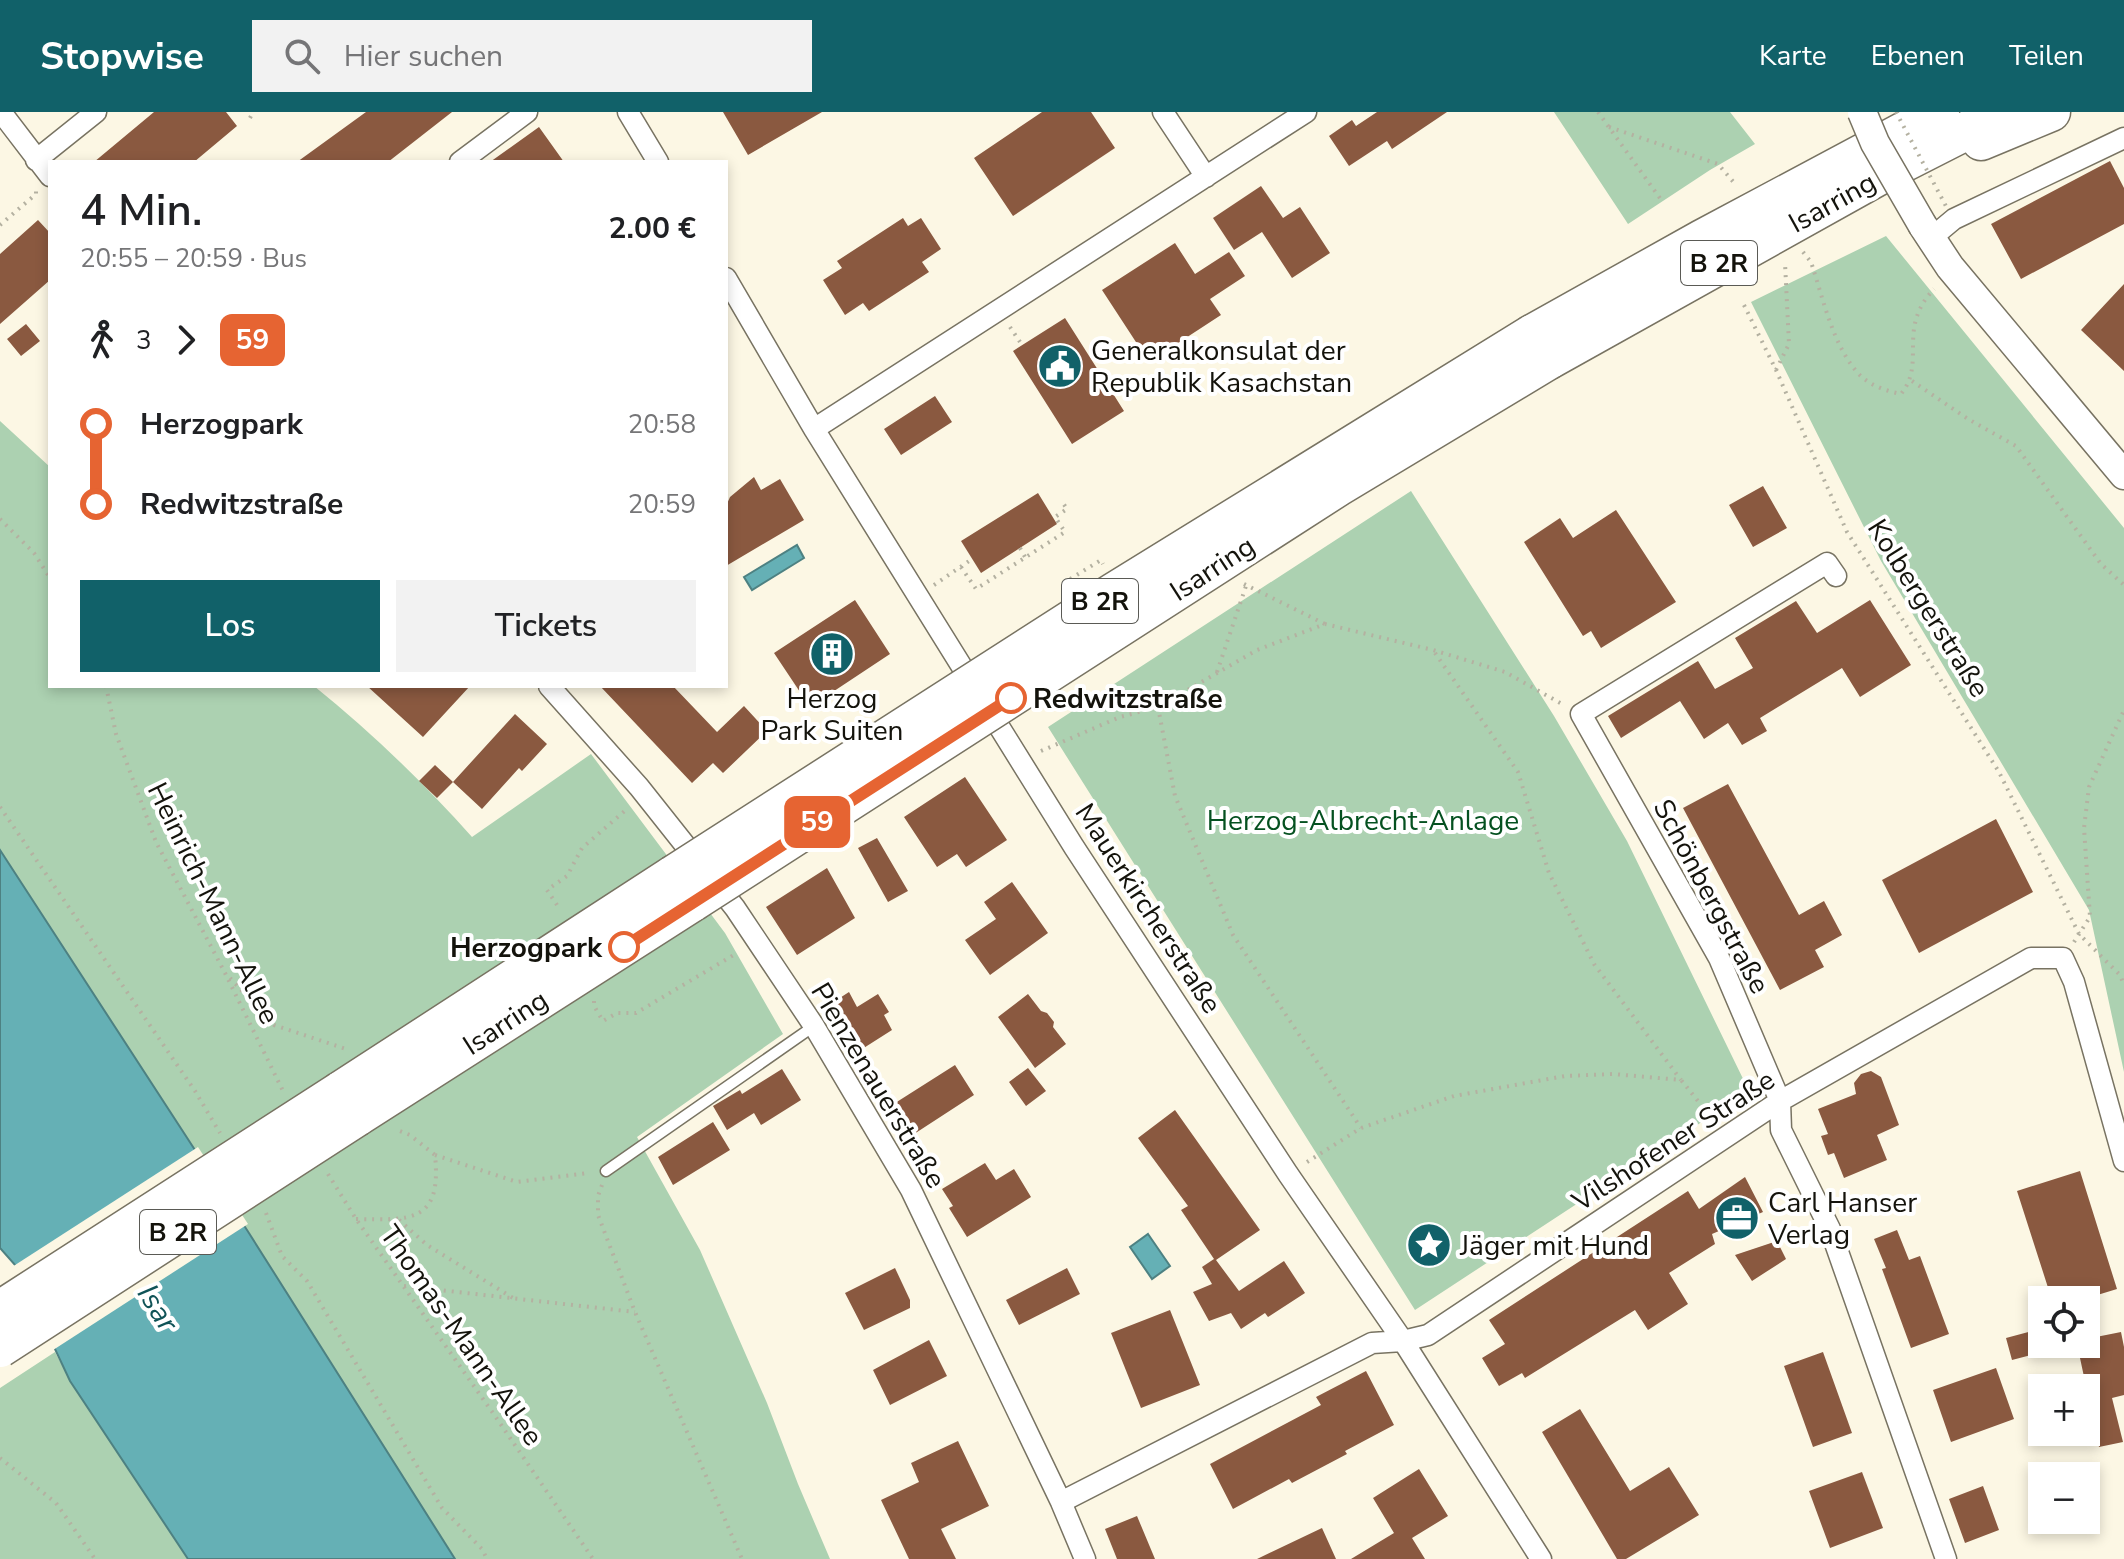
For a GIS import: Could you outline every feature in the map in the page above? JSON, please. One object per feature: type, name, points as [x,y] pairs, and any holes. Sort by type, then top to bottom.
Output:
[{"type":"highway","points":[[1839,164],[1910,112]]},
{"type":"highway","name":"Isarring","points":[[0,1348],[360,1111],[683,889],[1338,487],[1541,347],[1839,164],[1940,112]]},
{"type":"highway","name":"Isarring","points":[[1541,347],[2003,112]]},
{"type":"highway","points":[[1891,169],[1979,142],[2051,112]]},
{"type":"highway","name":"Isarring","points":[[0,1310],[360,1111]]},
{"type":"main road","points":[[1862,112],[1875,143],[1927,233],[1969,290],[2124,475]]},
{"type":"street","points":[[1,112],[43,168]]},
{"type":"street","points":[[51,160],[96,112]]},
{"type":"street","points":[[463,160],[527,112]]},
{"type":"street","points":[[628,112],[657,160]]},
{"type":"street","points":[[1163,112],[1206,177]]},
{"type":"street","points":[[814,429],[1306,112]]},
{"type":"street","points":[[1927,233],[2124,138]]},
{"type":"street","name":"Mauerkircherstraße","points":[[728,281],[814,429],[1020,760],[1288,1174],[1403,1341],[1541,1559]]},
{"type":"street","points":[[1581,714],[1827,563],[1836,576]]},
{"type":"street","name":"Pienzenauerstraße","points":[[551,688],[639,787],[735,908],[814,1026],[911,1190],[1061,1502],[1085,1559]]},
{"type":"street","name":"Schönbergstraße","points":[[1581,714],[1719,958],[1780,1101],[1781,1130],[1830,1229],[1946,1559]]},
{"type":"street","name":"Vilshofener Straße","points":[[1061,1502],[1372,1343],[1403,1341],[1428,1335],[1780,1101],[2031,958],[2063,958]]},
{"type":"street","points":[[2063,958],[2074,982],[2124,1161]]},
{"type":"lane","points":[[606,1171],[814,1026]]},
{"type":"path","points":[[250,118],[253,112]]},
{"type":"path","points":[[1598,112],[1662,201]]},
{"type":"path","points":[[1896,112],[1948,210]]},
{"type":"path","points":[[1609,127],[1718,164],[1736,185]]},
{"type":"path","points":[[0,225],[36,194],[43,168]]},
{"type":"path","points":[[1803,252],[1811,262],[1839,342],[1858,374],[1884,391],[1901,394],[1912,381],[1913,326],[1919,306],[1934,289]]},
{"type":"path","points":[[1776,370],[1789,344],[1785,263]]},
{"type":"path","name":"Kolbergerstraße","points":[[1744,305],[1847,532],[1999,772],[2079,934],[2120,975],[2124,985]]},
{"type":"path","points":[[1912,381],[1968,419],[2016,446],[2101,564],[2124,585]]},
{"type":"path","points":[[961,567],[976,589],[1065,532],[1055,517],[1067,509],[1063,503]]},
{"type":"path","points":[[0,519],[34,553],[48,575]]},
{"type":"path","points":[[1020,548],[1025,557]]},
{"type":"path","points":[[917,597],[972,559]]},
{"type":"path","points":[[1067,581],[1095,563]]},
{"type":"path","points":[[1217,673],[1248,585],[1325,624],[1433,650],[1505,672],[1581,714]]},
{"type":"path","points":[[1020,760],[1120,717],[1158,707],[1257,650],[1325,624]]},
{"type":"path","points":[[1433,650],[1518,772],[1549,873],[1594,964],[1728,1138]]},
{"type":"path","name":"Heinrich-Mann-Allee","points":[[106,688],[116,734],[156,842],[290,1106]]},
{"type":"path","points":[[1158,707],[1175,796],[1233,935],[1361,1128]]},
{"type":"path","points":[[2063,958],[2090,917],[2084,828],[2089,787],[2124,710]]},
{"type":"path","points":[[557,905],[547,890],[567,876],[582,848],[633,804],[628,796],[639,787]]},
{"type":"path","points":[[595,996],[594,1006],[603,1021],[617,1013],[636,1013],[739,952],[744,961],[763,947]]},
{"type":"path","points":[[225,973],[274,1025],[362,1054]]},
{"type":"path","points":[[1288,1174],[1361,1128],[1454,1096],[1565,1076],[1613,1074],[1681,1080]]},
{"type":"path","points":[[360,1111],[410,1135],[435,1155],[517,1182],[606,1171],[598,1196],[598,1215],[635,1312],[742,1559]]},
{"type":"path","points":[[356,1219],[399,1220],[419,1214],[434,1199],[438,1179],[435,1155]]},
{"type":"path","name":"Thomas-Mann-Allee","points":[[326,1169],[356,1219],[593,1559]]},
{"type":"path","points":[[399,1220],[427,1245],[515,1299]]},
{"type":"path","points":[[404,1286],[635,1312]]},
{"type":"path","points":[[0,1458],[56,1503],[95,1559]]},
{"type":"green space","points":[[1554,112],[1730,112],[1755,144],[1628,224]]},
{"type":"green space","points":[[1886,236],[2124,528],[2124,1072],[2089,910],[1881,561],[1751,302]]},
{"type":"green space","points":[[0,421],[48,465],[48,688],[316,688],[396,758],[472,837],[591,754],[725,933],[783,1034],[637,1137],[700,1250],[767,1403],[830,1559],[455,1559],[247,1230],[0,850]]},
{"type":"green space","name":"Herzog-Albrecht-Anlage","points":[[1411,491],[1554,716],[1627,841],[1749,1091],[1415,1310],[1048,727]]},
{"type":"green space","points":[[55,1352],[70,1381],[188,1559],[0,1559],[0,1388]]},
{"type":"water","points":[[797,545],[804,558],[752,590],[744,577]]},
{"type":"water","name":"Isar","points":[[0,850],[247,1230],[455,1559],[188,1559],[70,1381],[16,1266],[0,1248]]},
{"type":"water","points":[[1148,1234],[1170,1266],[1152,1279],[1130,1247]]},
{"type":"pier","points":[[198,1147],[248,1224],[50,1352],[12,1267]]},
{"type":"building","points":[[154,112],[226,112],[237,126],[196,160],[96,160]]},
{"type":"building","points":[[366,112],[452,112],[391,160],[300,160]]},
{"type":"building","points":[[723,112],[822,112],[748,155]]},
{"type":"building","points":[[1042,112],[1091,112],[1115,148],[1013,216],[974,158]]},
{"type":"building","points":[[1377,112],[1447,112],[1392,149],[1387,141],[1349,166],[1329,136],[1352,120],[1356,126]]},
{"type":"building","points":[[539,127],[563,160],[493,160]]},
{"type":"building","points":[[2110,161],[2124,188],[2124,224],[2021,279],[1991,224]]},
{"type":"building","points":[[1261,186],[1283,218],[1300,207],[1330,253],[1292,278],[1262,232],[1234,250],[1213,218]]},
{"type":"building","points":[[903,218],[908,226],[921,218],[941,249],[922,262],[929,272],[869,311],[863,303],[845,315],[823,280],[842,268],[837,261]]},
{"type":"building","points":[[38,220],[48,231],[48,282],[0,324],[0,254]]},
{"type":"building","points":[[1175,243],[1195,274],[1229,252],[1245,276],[1210,299],[1221,315],[1149,362],[1102,290]]},
{"type":"building","points":[[2124,284],[2124,371],[2081,330]]},
{"type":"building","points":[[1065,318],[1124,411],[1072,444],[1013,351]]},
{"type":"building","points":[[26,324],[40,341],[21,356],[7,339]]},
{"type":"building","points":[[935,396],[952,422],[901,455],[884,429]]},
{"type":"building","points":[[754,477],[761,490],[780,479],[804,520],[728,565],[730,497]]},
{"type":"building","points":[[1763,486],[1787,528],[1753,547],[1729,505]]},
{"type":"building","points":[[1038,493],[1057,524],[981,573],[961,541]]},
{"type":"building","points":[[1616,510],[1676,602],[1601,648],[1591,631],[1583,636],[1524,542],[1560,518],[1573,538]]},
{"type":"building","name":"Herzog Park Suiten","points":[[855,600],[890,654],[810,707],[774,653]]},
{"type":"building","points":[[1870,600],[1911,665],[1860,697],[1842,668],[1760,718],[1767,731],[1742,745],[1728,723],[1704,739],[1680,701],[1621,738],[1608,716],[1698,661],[1715,689],[1753,668],[1735,638],[1796,601],[1817,633]]},
{"type":"building","points":[[369,688],[468,688],[423,737]]},
{"type":"building","points":[[602,688],[675,688],[717,732],[744,706],[767,731],[723,773],[713,763],[692,783]]},
{"type":"building","points":[[515,714],[547,744],[522,771],[519,768],[482,809],[453,782]]},
{"type":"building","points":[[435,765],[453,782],[437,798],[419,781]]},
{"type":"building","points":[[965,777],[1007,840],[966,867],[957,854],[937,867],[904,817]]},
{"type":"building","points":[[1728,784],[1799,915],[1824,901],[1842,935],[1815,950],[1824,967],[1780,990],[1683,808]]},
{"type":"building","points":[[1996,819],[2033,892],[1919,953],[1882,880]]},
{"type":"building","points":[[877,838],[908,891],[888,902],[858,848]]},
{"type":"building","points":[[827,868],[855,918],[797,955],[766,907]]},
{"type":"building","points":[[1012,882],[1048,933],[990,975],[965,940],[996,919],[984,902]]},
{"type":"building","points":[[849,992],[857,1007],[878,994],[889,1012],[884,1015],[892,1030],[859,1051],[829,1005]]},
{"type":"building","points":[[1028,994],[1054,1022],[1053,1027],[1066,1044],[1035,1068],[998,1017]]},
{"type":"building","points":[[955,1065],[974,1095],[911,1136],[892,1105]]},
{"type":"building","points":[[1028,1068],[1046,1091],[1026,1106],[1009,1082]]},
{"type":"building","points":[[782,1069],[801,1100],[761,1125],[754,1113],[727,1130],[713,1106],[740,1090],[742,1094]]},
{"type":"building","points":[[1871,1071],[1881,1077],[1899,1125],[1877,1135],[1887,1160],[1844,1178],[1834,1153],[1828,1155],[1821,1136],[1828,1134],[1818,1109],[1856,1094],[1854,1083],[1861,1074]]},
{"type":"building","points":[[1175,1110],[1260,1230],[1216,1260],[1239,1291],[1284,1261],[1305,1293],[1268,1317],[1265,1313],[1241,1329],[1231,1313],[1209,1321],[1193,1292],[1212,1284],[1202,1267],[1214,1259],[1181,1210],[1188,1206],[1138,1138]]},
{"type":"building","points":[[713,1122],[730,1150],[673,1185],[658,1157]]},
{"type":"building","points":[[985,1163],[996,1180],[1014,1169],[1031,1197],[967,1237],[949,1208],[953,1206],[942,1189]]},
{"type":"building","points":[[2080,1171],[2117,1289],[2100,1294],[2100,1286],[2048,1286],[2017,1191]]},
{"type":"building","points":[[1745,1177],[1763,1212],[1712,1234],[1715,1244],[1669,1273],[1688,1304],[1648,1330],[1635,1310],[1525,1378],[1522,1373],[1499,1386],[1482,1358],[1505,1344],[1489,1320],[1688,1191],[1699,1209]]},
{"type":"building","points":[[1897,1230],[1909,1260],[1920,1256],[1949,1334],[1911,1348],[1874,1239]]},
{"type":"building","points":[[1777,1241],[1786,1259],[1752,1281],[1735,1255]]},
{"type":"building","points":[[895,1268],[910,1300],[910,1308],[864,1330],[845,1293]]},
{"type":"building","points":[[1067,1268],[1080,1294],[1019,1325],[1006,1300]]},
{"type":"building","points":[[1170,1310],[1200,1385],[1141,1408],[1111,1333]]},
{"type":"building","points":[[2028,1332],[2028,1356],[2012,1360],[2006,1338]]},
{"type":"building","points":[[2121,1332],[2124,1395],[2112,1398],[2123,1442],[2099,1447],[2100,1374],[2083,1374],[2080,1358],[2100,1358],[2100,1336]]},
{"type":"building","points":[[929,1340],[947,1376],[890,1405],[873,1370]]},
{"type":"building","points":[[1823,1352],[1852,1433],[1813,1447],[1784,1366]]},
{"type":"building","points":[[1996,1368],[2014,1419],[1951,1442],[1933,1390]]},
{"type":"building","points":[[1366,1371],[1394,1425],[1292,1483],[1289,1479],[1233,1509],[1210,1464],[1321,1405],[1316,1397]]},
{"type":"building","points":[[1580,1409],[1630,1491],[1669,1467],[1699,1515],[1626,1559],[1617,1559],[1542,1432]]},
{"type":"building","points":[[958,1441],[989,1506],[941,1529],[956,1559],[909,1559],[881,1500],[919,1482],[911,1463]]},
{"type":"building","points":[[1419,1469],[1448,1516],[1412,1538],[1425,1559],[1351,1559],[1394,1533],[1373,1498]]},
{"type":"building","points":[[1862,1472],[1883,1528],[1830,1548],[1809,1491]]},
{"type":"building","points":[[1983,1486],[1999,1530],[1965,1543],[1949,1499]]},
{"type":"building","points":[[1137,1516],[1155,1559],[1117,1559],[1105,1529]]},
{"type":"building","points":[[1322,1528],[1336,1559],[1257,1559]]},
{"type":"bus line","name":"59","points":[[624,947],[1011,698]]},
{"type":"place","name":"Generalkonsulat der Republik Kasachstan","points":[[1060,366]]},
{"type":"place","name":"Herzog Park Suiten","points":[[832,654]]},
{"type":"place","name":"Redwitzstraße","points":[[1011,698]]},
{"type":"place","name":"Herzogpark","points":[[624,947]]},
{"type":"place","name":"Carl Hanser Verlag","points":[[1737,1218]]},
{"type":"place","name":"Jäger mit Hund","points":[[1429,1245]]}]
